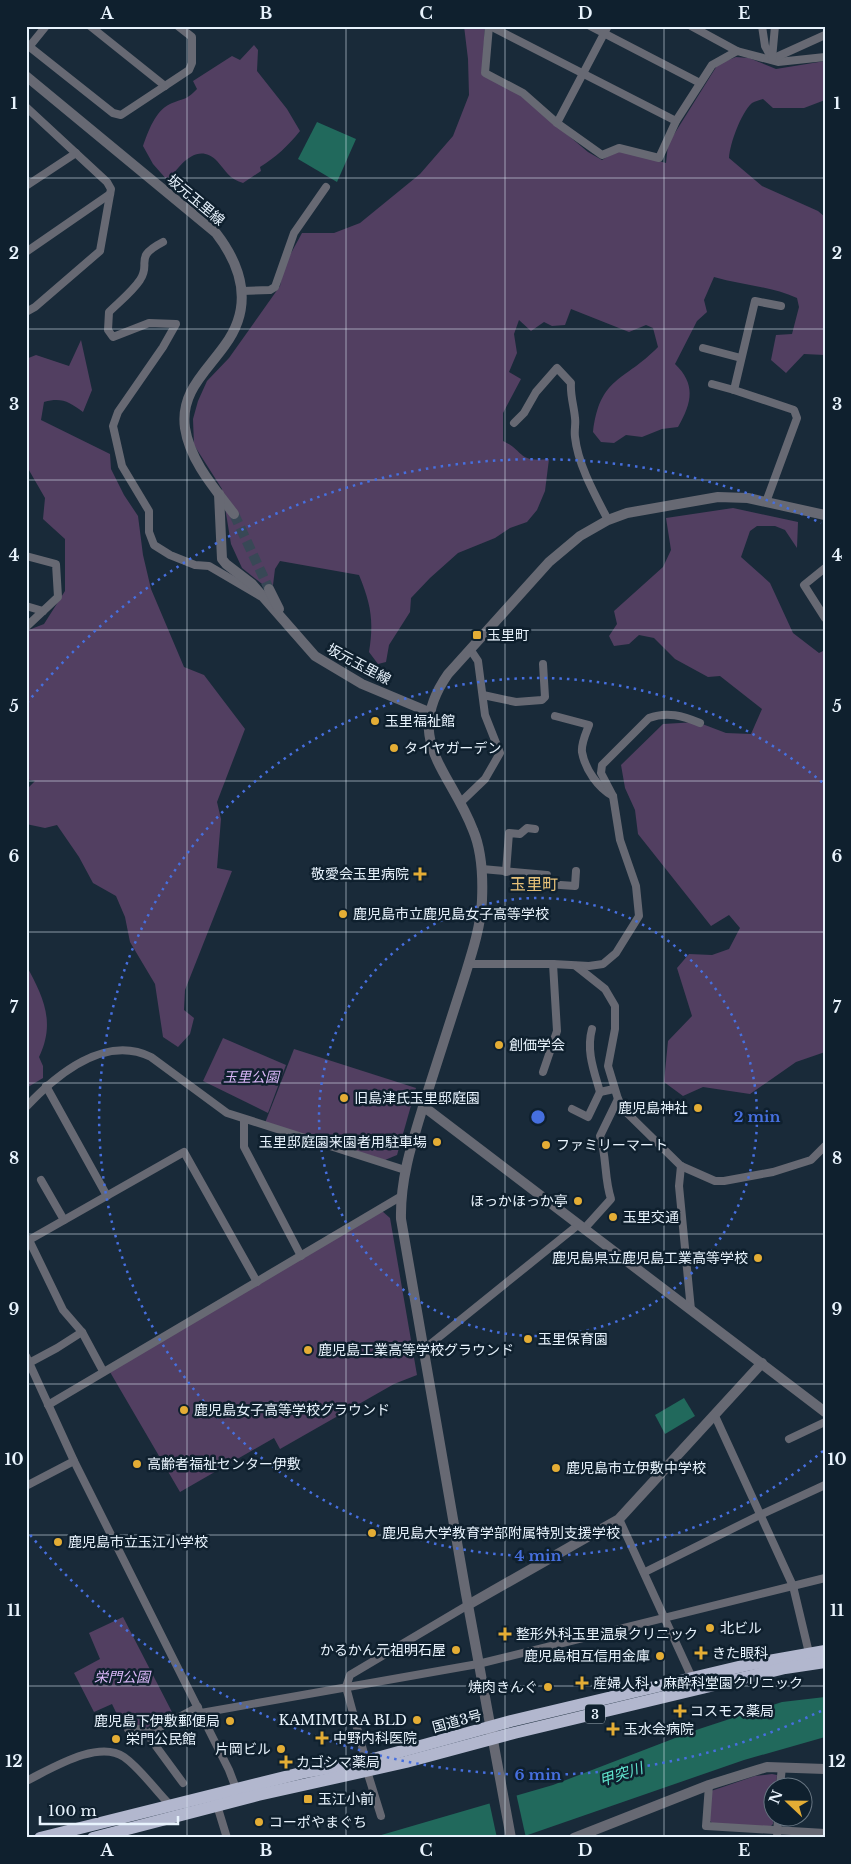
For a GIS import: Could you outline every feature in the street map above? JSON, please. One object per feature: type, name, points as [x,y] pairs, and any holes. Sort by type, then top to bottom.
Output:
[{"type":"highway","name":"国道3号","points":[[92,1838],[238,1795],[366,1766],[492,1733],[695,1684],[808,1652],[825,1651]]},
{"type":"highway","name":"国道3号","points":[[695,1684],[825,1662]]},
{"type":"highway","name":"国道3号","points":[[40,1838],[170,1805],[215,1801]]},
{"type":"street","points":[[46,26],[28,46],[113,114],[122,115],[189,70],[192,63],[192,37],[178,26]]},
{"type":"street","points":[[90,26],[165,86]]},
{"type":"street","points":[[676,121],[489,26],[484,73],[523,93],[557,122],[602,154],[619,148],[659,158],[676,121],[712,64],[737,51]]},
{"type":"street","points":[[590,26],[606,30],[700,83]]},
{"type":"street","points":[[691,26],[737,51],[778,62],[825,57]]},
{"type":"street","points":[[762,26],[765,46],[772,59]]},
{"type":"street","points":[[772,59],[775,26]]},
{"type":"street","points":[[557,122],[606,30]]},
{"type":"street","points":[[772,59],[825,35]]},
{"type":"street","name":"坂元玉里線","points":[[26,76],[216,233],[234,260],[242,291],[240,313],[230,337],[195,381],[184,417],[188,441],[193,455],[234,514]]},
{"type":"street","points":[[26,107],[107,182],[110,189],[100,251],[27,309]]},
{"type":"street","points":[[26,186],[76,153]]},
{"type":"street","points":[[242,291],[270,290],[275,287],[294,233],[304,215],[326,187]]},
{"type":"street","points":[[26,252],[110,194]]},
{"type":"street","points":[[163,242],[149,250],[141,279],[109,312],[108,330],[113,337],[149,323],[176,324],[163,347],[118,412],[114,426],[122,466],[150,511],[149,532],[154,545],[170,555],[196,564],[209,566],[268,594]]},
{"type":"street","points":[[734,390],[755,300],[781,306]]},
{"type":"street","points":[[703,348],[741,358]]},
{"type":"street","points":[[514,423],[524,414],[536,392],[557,368],[571,383],[570,392],[576,420],[574,435],[576,445],[591,486],[608,520]]},
{"type":"street","points":[[712,384],[794,410],[797,418],[766,502]]},
{"type":"street","name":"坂元玉里線","points":[[219,494],[222,559],[252,584],[268,594],[286,623],[311,653],[340,673],[429,712]]},
{"type":"street","points":[[511,1838],[478,1664],[400,1219],[400,1197],[405,1170],[423,1106],[468,964],[482,902],[482,869],[474,832],[461,802],[435,760],[430,737],[429,712],[439,686],[470,649],[560,551],[580,536],[608,520],[627,513],[718,496],[736,496],[825,515]]},
{"type":"street","points":[[26,556],[56,564],[58,597],[26,627]]},
{"type":"street","points":[[825,568],[804,585],[825,618]]},
{"type":"street","points":[[26,606],[44,611]]},
{"type":"street","points":[[461,802],[485,780],[500,752],[485,715],[478,660],[470,649]]},
{"type":"street","points":[[483,695],[516,702],[542,700],[545,697],[542,664]]},
{"type":"street","points":[[468,964],[553,964],[576,966],[603,964],[616,953],[639,916],[636,886],[620,840],[613,796],[601,774],[602,765],[649,718],[659,714],[670,714],[700,723]]},
{"type":"street","points":[[555,716],[589,726],[582,751],[586,765],[604,791],[613,796]]},
{"type":"street","points":[[506,872],[509,833],[520,834],[527,828],[535,830]]},
{"type":"street","points":[[482,869],[547,875],[546,884],[575,886],[576,871]]},
{"type":"street","points":[[543,1072],[557,1031],[553,964]]},
{"type":"street","points":[[576,966],[605,989],[615,1006],[615,1029],[608,1066],[618,1099],[625,1111],[681,1166],[715,1181],[724,1181],[773,1172],[811,1160],[825,1146]]},
{"type":"street","points":[[572,1109],[588,1116],[600,1092],[590,1058],[592,1029]]},
{"type":"street","points":[[26,1107],[46,1086],[81,1061],[114,1052],[140,1051],[227,1113],[405,1170]]},
{"type":"street","points":[[46,1086],[107,1196]]},
{"type":"street","points":[[600,1092],[614,1089]]},
{"type":"street","points":[[423,1350],[581,1227],[611,1199],[605,1174],[606,1154],[600,1136],[618,1099]]},
{"type":"street","points":[[423,1106],[825,1412]]},
{"type":"street","points":[[244,1120],[244,1147],[301,1256]]},
{"type":"street","points":[[103,1371],[82,1332],[63,1310],[28,1240],[184,1152],[257,1282]]},
{"type":"street","points":[[681,1166],[679,1186],[691,1310]]},
{"type":"street","points":[[40,1180],[64,1220]]},
{"type":"street","points":[[48,1405],[400,1197]]},
{"type":"street","points":[[82,1332],[57,1348],[28,1359],[74,1461],[232,1776],[238,1795]]},
{"type":"street","points":[[381,1816],[346,1687],[350,1675],[619,1519],[762,1363]]},
{"type":"street","points":[[715,1416],[793,1586],[808,1652]]},
{"type":"street","points":[[789,1439],[825,1422]]},
{"type":"street","points":[[26,1486],[74,1461]]},
{"type":"street","points":[[645,1572],[825,1485]]},
{"type":"street","points":[[619,1519],[666,1617],[695,1684]]},
{"type":"street","points":[[147,1734],[200,1710],[478,1664],[825,1578]]},
{"type":"street","points":[[128,1729],[141,1729],[147,1734],[184,1784]]},
{"type":"street","points":[[26,1781],[93,1751],[110,1751],[124,1756],[170,1805]]},
{"type":"street","points":[[574,1838],[708,1786],[767,1767],[825,1769]]},
{"type":"street","points":[[781,1776],[782,1767]]},
{"type":"street","points":[[708,1786],[706,1826],[777,1834],[825,1833]]},
{"type":"street","points":[[215,1801],[227,1838]]},
{"type":"green space","points":[[464,26],[485,26],[482,75],[520,95],[588,152],[602,160],[618,150],[666,163],[668,144],[718,64],[736,57],[749,58],[776,69],[825,61],[825,100],[804,108],[773,108],[763,99],[752,103],[737,129],[731,144],[729,158],[762,186],[818,211],[825,217],[825,355],[804,354],[786,373],[771,360],[776,335],[792,334],[799,307],[797,298],[776,291],[714,277],[704,300],[707,312],[697,321],[675,364],[682,371],[686,379],[690,394],[689,402],[678,427],[662,429],[642,437],[626,435],[614,443],[601,442],[593,432],[601,400],[615,382],[658,347],[653,328],[646,325],[629,332],[571,309],[565,325],[552,326],[544,322],[531,331],[519,320],[514,334],[517,353],[509,372],[521,379],[503,413],[503,441],[526,458],[549,459],[545,491],[537,510],[527,522],[458,553],[430,578],[411,598],[410,612],[389,645],[386,662],[378,664],[369,652],[370,613],[359,575],[280,561],[275,569],[273,585],[267,588],[242,568],[231,544],[222,489],[194,445],[193,419],[198,401],[207,381],[229,358],[280,286],[284,266],[302,233],[334,233],[360,223],[420,174],[453,136],[469,95],[468,59]]},
{"type":"green space","points":[[254,45],[258,50],[257,71],[287,109],[300,131],[282,151],[260,167],[261,171],[243,183],[231,177],[210,156],[202,154],[189,158],[168,181],[153,164],[143,146],[156,117],[165,107],[193,93],[197,89],[193,81],[232,56],[240,60]]},
{"type":"green space","points":[[81,340],[92,390],[83,412],[65,401],[44,402],[41,420],[110,454],[111,469],[124,495],[138,516],[143,555],[151,589],[184,667],[204,675],[245,729],[217,802],[221,819],[217,868],[232,871],[185,990],[184,1010],[194,1018],[190,1034],[178,1047],[163,1037],[155,984],[130,942],[125,917],[116,896],[93,883],[79,857],[57,825],[45,828],[26,824],[26,790],[35,781],[26,779],[26,631],[44,624],[65,591],[65,539],[43,519],[45,498],[26,465],[26,359],[36,355],[69,366]]},
{"type":"green space","points":[[733,508],[798,522],[797,548],[785,530],[775,526],[757,526],[750,531],[741,557],[770,583],[793,633],[819,653],[825,650],[825,1052],[796,1062],[750,1094],[703,1087],[683,1096],[664,1082],[668,1041],[692,1016],[677,968],[689,954],[712,955],[729,949],[740,928],[729,915],[711,926],[638,834],[635,810],[625,788],[621,765],[663,724],[697,722],[726,733],[751,734],[762,709],[720,676],[708,677],[675,659],[654,638],[639,635],[629,644],[614,646],[609,636],[617,624],[614,611],[663,567],[671,550],[666,518]]},
{"type":"green space","points":[[26,965],[38,988],[47,1021],[47,1032],[39,1057],[43,1066],[43,1078],[28,1087]]},
{"type":"green space","name":"玉里公園","points":[[223,1038],[286,1065],[268,1113],[203,1081]]},
{"type":"green space","name":"旧島津氏玉里邸庭園","points":[[294,1049],[416,1088],[397,1155],[385,1160],[265,1123]]},
{"type":"green space","name":"鹿児島工業高等学校グラウンド","points":[[382,1211],[390,1218],[417,1375],[394,1384],[280,1449],[274,1438],[180,1492],[110,1372]]},
{"type":"green space","name":"栄門公園","points":[[123,1617],[173,1714],[128,1737],[112,1704],[94,1712],[74,1673],[100,1659],[89,1633]]},
{"type":"green space","points":[[777,1775],[764,1776],[764,1826],[771,1826],[770,1827],[713,1824],[709,1820],[711,1791],[755,1776]]},
{"type":"water","points":[[317,122],[356,139],[337,182],[298,159]]},
{"type":"water","points":[[684,1398],[695,1416],[665,1434],[655,1415]]},
{"type":"water","name":"甲突川","points":[[825,1697],[825,1737],[744,1760],[519,1838],[371,1838],[553,1785],[696,1730],[782,1702]]},
{"type":"pier","points":[[516,1793],[526,1838],[497,1838],[489,1801]]},
{"type":"tunnel","points":[[234,514],[269,589]]},
{"type":"place","name":"玉里町","points":[[477,635]]},
{"type":"place","name":"玉里福祉館","points":[[375,721]]},
{"type":"place","name":"タイヤガーデン","points":[[394,748]]},
{"type":"place","name":"敬愛会玉里病院","points":[[420,874]]},
{"type":"place","name":"鹿児島市立鹿児島女子高等学校","points":[[343,914]]},
{"type":"place","name":"創価学会","points":[[499,1045]]},
{"type":"place","name":"旧島津氏玉里邸庭園","points":[[344,1098]]},
{"type":"place","name":"鹿児島神社","points":[[698,1108]]},
{"type":"place","name":"玉里邸庭園来園者用駐車場","points":[[437,1142]]},
{"type":"place","name":"ファミリーマート","points":[[546,1145]]},
{"type":"place","name":"ほっかほっか亭","points":[[578,1201]]},
{"type":"place","name":"玉里交通","points":[[613,1217]]},
{"type":"place","name":"鹿児島県立鹿児島工業高等学校","points":[[758,1258]]},
{"type":"place","name":"玉里保育園","points":[[528,1339]]},
{"type":"place","name":"鹿児島工業高等学校グラウンド","points":[[308,1350]]},
{"type":"place","name":"鹿児島女子高等学校グラウンド","points":[[184,1410]]},
{"type":"place","name":"高齢者福祉センター伊敷","points":[[137,1464]]},
{"type":"place","name":"鹿児島市立伊敷中学校","points":[[556,1468]]},
{"type":"place","name":"鹿児島大学教育学部附属特別支援学校","points":[[372,1533]]},
{"type":"place","name":"鹿児島市立玉江小学校","points":[[58,1542]]},
{"type":"place","name":"北ビル","points":[[710,1628]]},
{"type":"place","name":"整形外科玉里温泉クリニック","points":[[505,1634]]},
{"type":"place","name":"かるかん元祖明石屋","points":[[456,1650]]},
{"type":"place","name":"きた眼科","points":[[701,1653]]},
{"type":"place","name":"鹿児島相互信用金庫","points":[[660,1656]]},
{"type":"place","name":"産婦人科・麻酔科堂園クリニック","points":[[582,1683]]},
{"type":"place","name":"焼肉きんぐ","points":[[548,1687]]},
{"type":"place","name":"コスモス薬局","points":[[680,1711]]},
{"type":"place","name":"KAMIMURA BLD","points":[[417,1720]]},
{"type":"place","name":"鹿児島下伊敷郵便局","points":[[230,1721]]},
{"type":"place","name":"玉水会病院","points":[[613,1729]]},
{"type":"place","name":"中野内科医院","points":[[322,1738]]},
{"type":"place","name":"栄門公民館","points":[[116,1739]]},
{"type":"place","name":"片岡ビル","points":[[281,1749]]},
{"type":"place","name":"カゴシマ薬局","points":[[286,1762]]},
{"type":"place","name":"玉江小前","points":[[308,1799]]},
{"type":"place","name":"コーポやまぐち","points":[[259,1822]]},
{"type":"district","name":"玉里町","points":[[534,884]]}]
